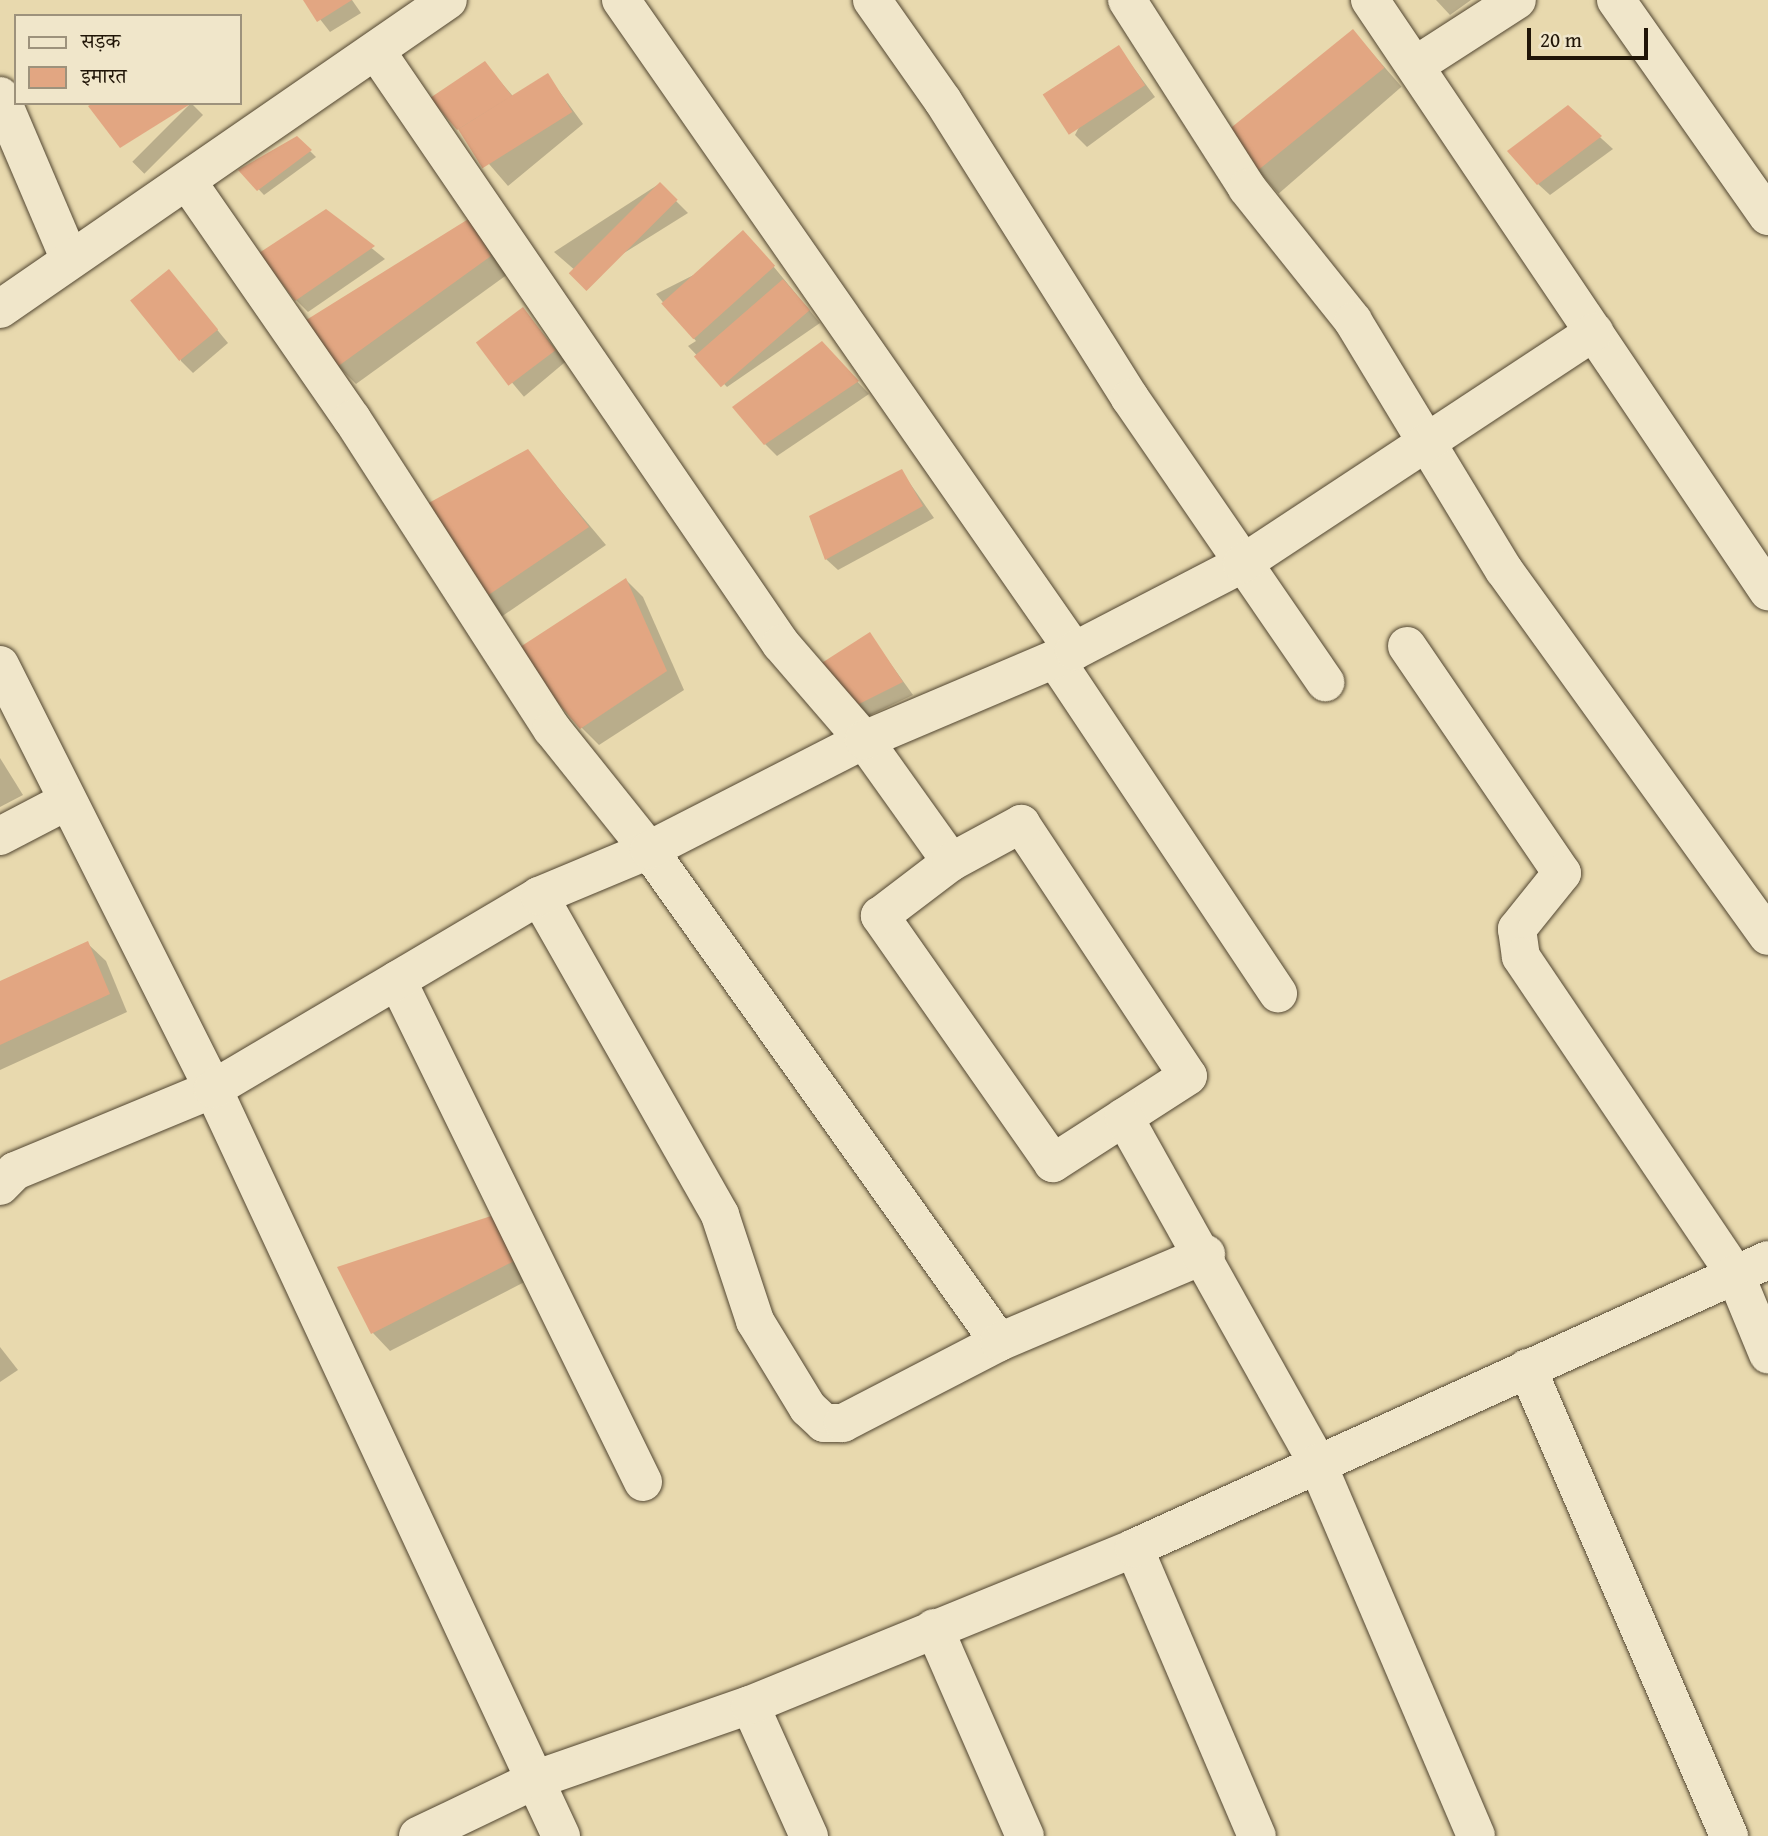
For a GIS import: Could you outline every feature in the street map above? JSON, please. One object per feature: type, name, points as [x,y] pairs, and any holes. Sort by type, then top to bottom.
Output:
[{"type":"street","points":[[0,309],[448,0]]},
{"type":"street","points":[[621,0],[1064,655],[1278,994]]},
{"type":"street","points":[[872,0],[1242,564],[1325,682]]},
{"type":"street","points":[[1127,0],[1247,188],[1336,295],[1430,438],[1504,570],[1768,936]]},
{"type":"street","points":[[1370,0],[1594,332],[1763,572]]},
{"type":"street","points":[[1416,65],[1517,0]]},
{"type":"street","points":[[1616,0],[1768,216]]},
{"type":"street","points":[[376,51],[774,633],[864,740],[951,863]]},
{"type":"street","points":[[0,96],[70,260]]},
{"type":"street","points":[[187,181],[352,419],[552,729],[649,850],[999,1342]]},
{"type":"street","points":[[0,1185],[15,1171],[213,1090],[539,896],[649,850],[864,740],[1064,655],[1242,564],[1594,332]]},
{"type":"street","points":[[1407,646],[1562,873],[1517,929],[1521,957],[1751,1267],[1768,1354]]},
{"type":"street","points":[[0,665],[213,1090],[537,1779],[561,1836]]},
{"type":"street","points":[[0,836],[66,801]]},
{"type":"street","points":[[1021,824],[1188,1076],[1053,1163],[880,916],[951,863],[1021,824]]},
{"type":"street","points":[[539,896],[720,1215],[755,1321],[815,1417],[833,1426],[843,1423],[999,1342],[1206,1254]]},
{"type":"street","points":[[397,980],[643,1482]]},
{"type":"street","points":[[1124,1117],[1206,1254],[1317,1463],[1476,1836]]},
{"type":"street","points":[[418,1836],[537,1779],[750,1705],[1134,1548],[1751,1267]]},
{"type":"street","points":[[1527,1368],[1728,1836]]},
{"type":"street","points":[[1134,1548],[1257,1836]]},
{"type":"street","points":[[934,1628],[1025,1836]]},
{"type":"street","points":[[750,1705],[809,1836]]},
{"type":"building","points":[[303,0],[352,0],[317,22]]},
{"type":"building","points":[[1353,29],[1384,68],[1255,172],[1224,133]]},
{"type":"building","points":[[1119,45],[1145,85],[1069,135],[1043,95]]},
{"type":"building","points":[[485,61],[512,96],[457,130],[430,98]]},
{"type":"building","points":[[548,73],[572,112],[482,168],[458,129]]},
{"type":"building","points":[[90,105],[189,105],[120,148],[88,106]]},
{"type":"building","points":[[1568,105],[1602,136],[1537,185],[1507,151]]},
{"type":"building","points":[[297,136],[312,150],[257,191],[238,170]]},
{"type":"building","points":[[660,182],[678,200],[586,291],[569,273]]},
{"type":"building","points":[[326,209],[375,246],[295,301],[259,253]]},
{"type":"building","points":[[470,218],[491,256],[337,367],[303,322]]},
{"type":"building","points":[[743,230],[775,266],[693,339],[661,304]]},
{"type":"building","points":[[169,269],[218,330],[179,361],[130,300]]},
{"type":"building","points":[[783,279],[810,310],[721,387],[694,356]]},
{"type":"building","points":[[523,307],[555,350],[508,386],[476,343]]},
{"type":"building","points":[[822,341],[859,381],[764,445],[732,407]]},
{"type":"building","points":[[528,449],[589,527],[481,600],[425,505]]},
{"type":"building","points":[[902,469],[923,506],[825,560],[809,516]]},
{"type":"building","points":[[626,578],[667,671],[580,729],[514,651]]},
{"type":"building","points":[[870,632],[903,682],[849,709],[817,666]]},
{"type":"building","points":[[88,941],[110,994],[0,1045],[0,981]]},
{"type":"building","points":[[491,1216],[522,1257],[371,1334],[337,1267]]}]
